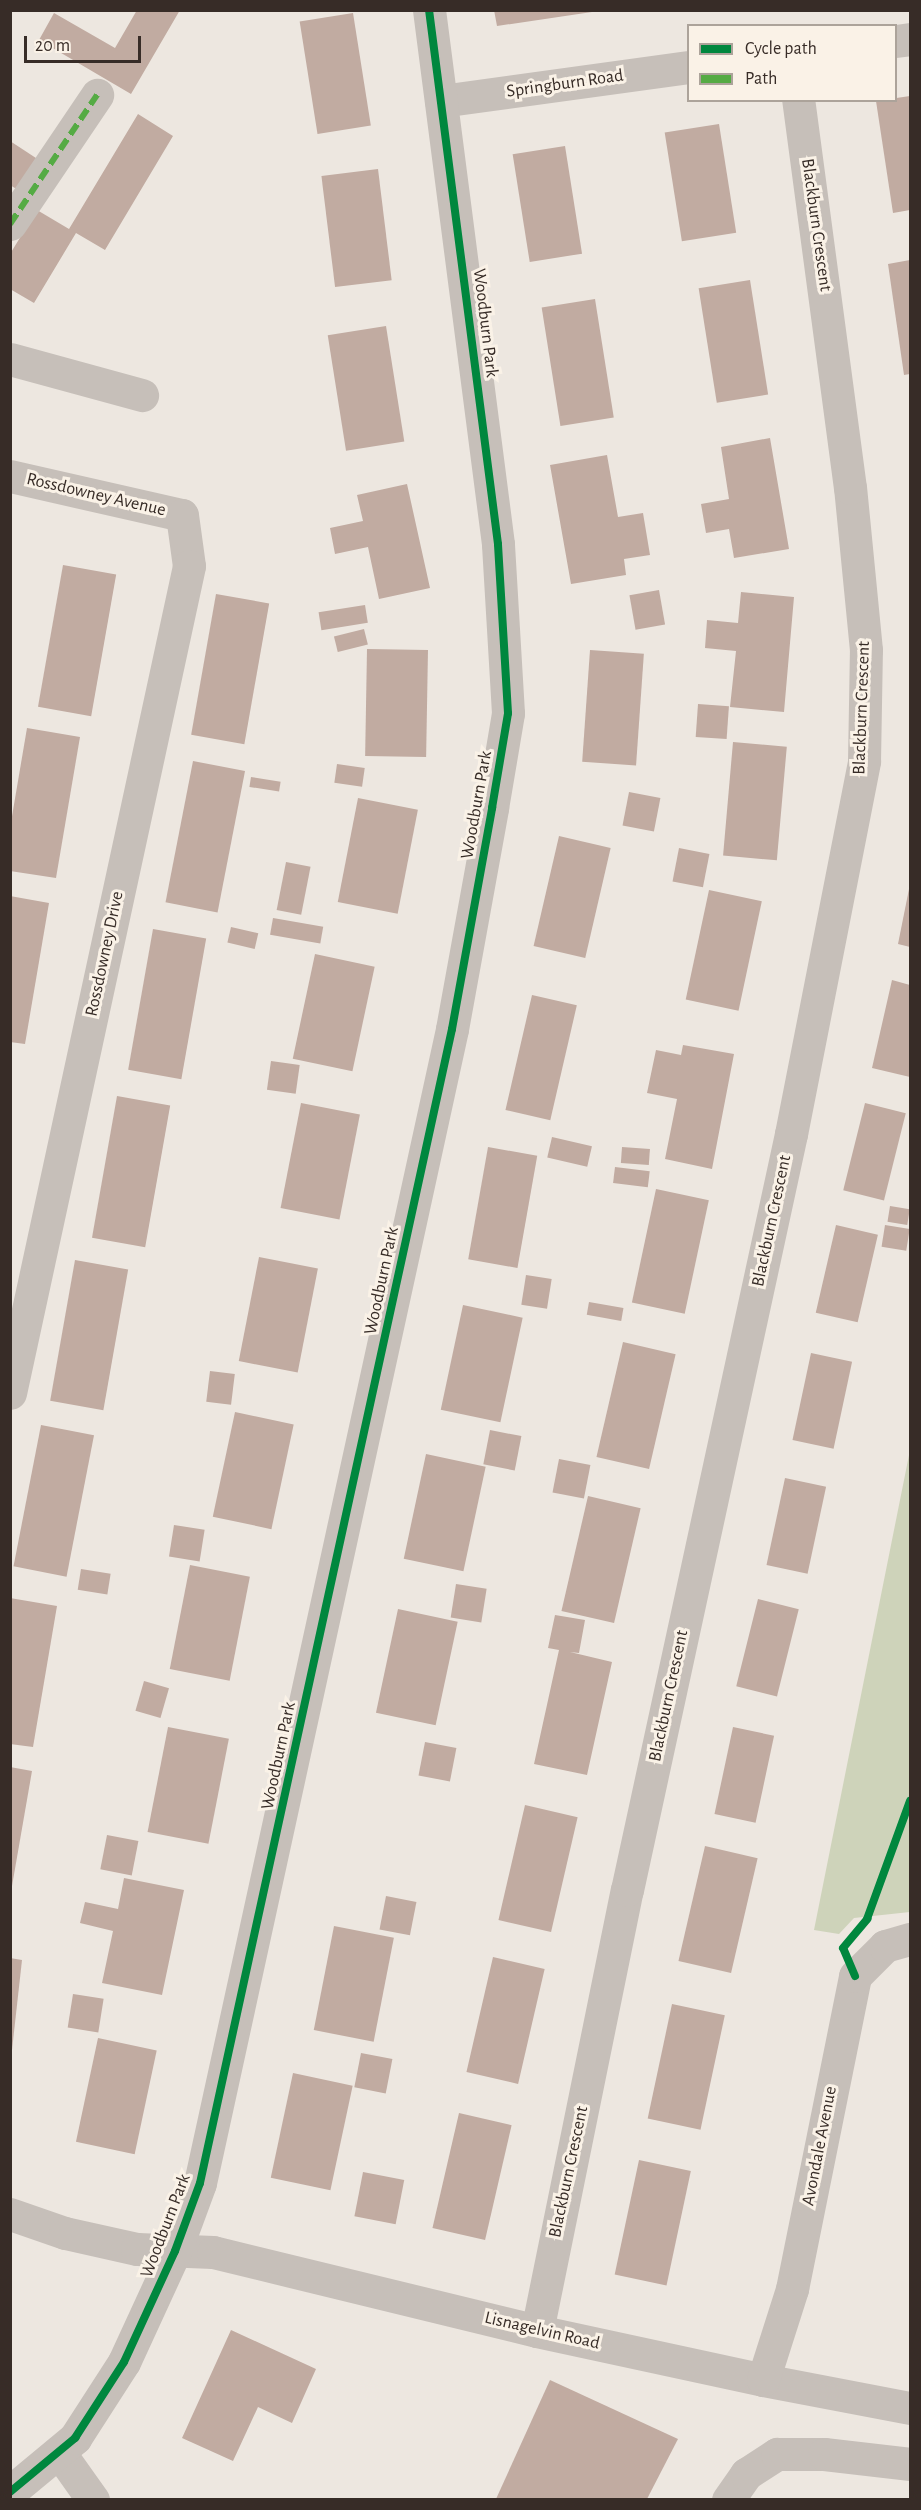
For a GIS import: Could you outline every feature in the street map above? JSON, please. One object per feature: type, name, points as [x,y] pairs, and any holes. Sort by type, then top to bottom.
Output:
[{"type":"street","name":"Woodburn Park","points":[[10,2492],[75,2438],[124,2362],[176,2251],[200,2183],[440,1087],[508,713],[498,544],[429,10]]},
{"type":"street","name":"Springburn Road","points":[[441,101],[687,67]]},
{"type":"street","points":[[10,224],[97,95]]},
{"type":"street","name":"Blackburn Crescent","points":[[537,2331],[627,1890],[791,1134],[864,761],[866,650],[850,488],[798,102]]},
{"type":"street","points":[[10,359],[142,395]]},
{"type":"street","name":"Rossdowney Avenue","points":[[10,476],[182,515]]},
{"type":"street","name":"Rossdowney Drive","points":[[10,1393],[189,566],[182,515]]},
{"type":"street","name":"Avondale Avenue","points":[[763,2380],[792,2289],[855,1976],[885,1946],[910,1939]]},
{"type":"street","points":[[10,2214],[65,2234],[137,2249],[176,2251]]},
{"type":"street","name":"Lisnagelvin Road","points":[[176,2251],[213,2252],[537,2331],[763,2380],[910,2408]]},
{"type":"street","points":[[59,2452],[93,2499]]},
{"type":"street","points":[[728,2499],[747,2474],[777,2454],[824,2454],[910,2464]]},
{"type":"green space","points":[[910,1450],[910,1912],[854,1918],[839,1934],[814,1930]]},
{"type":"building","points":[[137,10],[180,10],[131,94],[39,40],[54,13],[115,48]]},
{"type":"building","points":[[494,10],[592,10],[592,12],[497,26]]},
{"type":"building","points":[[353,13],[371,126],[317,134],[300,21]]},
{"type":"building","points":[[910,96],[910,210],[893,213],[876,102],[897,102],[897,98]]},
{"type":"building","points":[[138,114],[173,136],[105,250],[76,233],[34,303],[10,289],[10,254],[37,210],[69,229]]},
{"type":"building","points":[[719,124],[736,233],[682,241],[665,133]]},
{"type":"building","points":[[10,141],[39,160],[18,190],[10,185]]},
{"type":"building","points":[[565,146],[582,254],[530,262],[513,154]]},
{"type":"building","points":[[378,169],[392,280],[335,287],[321,176]]},
{"type":"building","points":[[910,260],[910,374],[904,375],[888,264]]},
{"type":"building","points":[[750,280],[768,395],[717,403],[699,288]]},
{"type":"building","points":[[595,299],[614,418],[560,426],[542,307]]},
{"type":"building","points":[[386,326],[404,442],[346,451],[328,335]]},
{"type":"building","points":[[770,438],[789,549],[734,558],[729,529],[706,533],[701,504],[729,499],[721,447]]},
{"type":"building","points":[[607,455],[618,517],[643,513],[650,555],[624,559],[626,575],[571,584],[550,465]]},
{"type":"building","points":[[407,484],[430,588],[379,599],[368,547],[335,554],[330,528],[363,521],[357,495]]},
{"type":"building","points":[[63,565],[116,574],[91,716],[38,707]]},
{"type":"building","points":[[659,590],[665,624],[636,630],[629,595]]},
{"type":"building","points":[[741,592],[794,597],[784,712],[730,707],[736,651],[705,648],[707,620],[738,623]]},
{"type":"building","points":[[216,594],[269,603],[244,744],[191,735]]},
{"type":"building","points":[[365,605],[368,623],[321,630],[319,612]]},
{"type":"building","points":[[364,629],[368,645],[338,652],[334,636]]},
{"type":"building","points":[[367,649],[428,650],[426,757],[365,756]]},
{"type":"building","points":[[590,650],[644,654],[636,765],[582,762]]},
{"type":"building","points":[[698,704],[729,706],[727,739],[696,737]]},
{"type":"building","points":[[27,728],[80,737],[56,878],[10,871],[10,828]]},
{"type":"building","points":[[733,742],[787,747],[777,860],[723,856]]},
{"type":"building","points":[[193,761],[245,771],[218,912],[166,902]]},
{"type":"building","points":[[337,764],[365,768],[362,787],[334,783]]},
{"type":"building","points":[[251,777],[281,782],[279,792],[249,787]]},
{"type":"building","points":[[629,792],[660,798],[654,831],[623,825]]},
{"type":"building","points":[[358,798],[418,810],[398,914],[338,902]]},
{"type":"building","points":[[559,836],[611,848],[585,958],[534,946]]},
{"type":"building","points":[[679,848],[709,854],[703,887],[673,881]]},
{"type":"building","points":[[286,862],[311,867],[301,915],[277,910]]},
{"type":"building","points":[[910,889],[910,947],[898,944]]},
{"type":"building","points":[[709,890],[762,901],[739,1011],[686,1000]]},
{"type":"building","points":[[10,896],[49,903],[25,1044],[10,1042]]},
{"type":"building","points":[[273,918],[323,927],[320,944],[270,935]]},
{"type":"building","points":[[231,927],[258,933],[255,949],[227,943]]},
{"type":"building","points":[[153,929],[206,938],[181,1079],[128,1070]]},
{"type":"building","points":[[315,954],[375,967],[352,1071],[293,1059]]},
{"type":"building","points":[[892,980],[910,985],[910,1077],[872,1068]]},
{"type":"building","points":[[532,995],[577,1005],[550,1120],[505,1110]]},
{"type":"building","points":[[683,1045],[734,1054],[712,1169],[665,1159],[677,1099],[647,1093],[656,1050],[681,1055]]},
{"type":"building","points":[[271,1061],[300,1065],[296,1094],[267,1090]]},
{"type":"building","points":[[117,1096],[170,1105],[145,1247],[92,1238]]},
{"type":"building","points":[[301,1103],[360,1114],[339,1219],[281,1208]]},
{"type":"building","points":[[865,1103],[906,1113],[884,1200],[843,1190]]},
{"type":"building","points":[[552,1137],[592,1146],[587,1167],[547,1157]]},
{"type":"building","points":[[488,1147],[537,1156],[517,1268],[468,1259]]},
{"type":"building","points":[[622,1147],[650,1149],[649,1165],[621,1163]]},
{"type":"building","points":[[615,1167],[650,1171],[648,1187],[613,1183]]},
{"type":"building","points":[[656,1189],[709,1200],[685,1314],[632,1302]]},
{"type":"building","points":[[890,1206],[910,1209],[907,1225],[887,1222]]},
{"type":"building","points":[[836,1225],[878,1235],[858,1322],[816,1313]]},
{"type":"building","points":[[885,1225],[910,1229],[906,1251],[882,1247]]},
{"type":"building","points":[[259,1257],[318,1268],[298,1373],[239,1361]]},
{"type":"building","points":[[75,1260],[128,1269],[103,1410],[50,1401]]},
{"type":"building","points":[[526,1275],[552,1279],[547,1309],[521,1305]]},
{"type":"building","points":[[589,1302],[623,1308],[621,1321],[587,1315]]},
{"type":"building","points":[[463,1305],[523,1318],[500,1422],[441,1410]]},
{"type":"building","points":[[623,1342],[676,1354],[649,1469],[596,1457]]},
{"type":"building","points":[[811,1353],[852,1362],[834,1449],[792,1440]]},
{"type":"building","points":[[210,1371],[235,1374],[231,1405],[206,1402]]},
{"type":"building","points":[[235,1412],[294,1424],[271,1529],[213,1517]]},
{"type":"building","points":[[41,1425],[94,1435],[67,1577],[14,1566]]},
{"type":"building","points":[[490,1430],[521,1436],[515,1470],[483,1464]]},
{"type":"building","points":[[426,1454],[486,1467],[463,1571],[404,1559]]},
{"type":"building","points":[[559,1459],[590,1465],[584,1498],[553,1492]]},
{"type":"building","points":[[785,1478],[826,1487],[808,1574],[766,1565]]},
{"type":"building","points":[[588,1496],[641,1508],[614,1623],[561,1611]]},
{"type":"building","points":[[174,1525],[205,1530],[200,1561],[169,1557]]},
{"type":"building","points":[[190,1565],[250,1577],[230,1681],[170,1669]]},
{"type":"building","points":[[81,1569],[111,1574],[107,1594],[78,1590]]},
{"type":"building","points":[[456,1584],[487,1589],[481,1622],[451,1618]]},
{"type":"building","points":[[10,1598],[57,1606],[33,1747],[10,1744]]},
{"type":"building","points":[[758,1599],[799,1609],[777,1696],[736,1686]]},
{"type":"building","points":[[398,1609],[458,1622],[436,1725],[376,1713]]},
{"type":"building","points":[[555,1615],[585,1620],[579,1653],[570,1652],[612,1662],[587,1775],[534,1764],[559,1650],[548,1648]]},
{"type":"building","points":[[144,1681],[169,1688],[160,1718],[135,1711]]},
{"type":"building","points":[[168,1727],[229,1739],[208,1844],[148,1832]]},
{"type":"building","points":[[733,1727],[774,1736],[756,1823],[714,1814]]},
{"type":"building","points":[[425,1742],[456,1748],[450,1781],[419,1775]]},
{"type":"building","points":[[10,1767],[32,1771],[12,1886],[10,1886]]},
{"type":"building","points":[[525,1805],[578,1817],[551,1932],[498,1920]]},
{"type":"building","points":[[107,1835],[138,1841],[132,1875],[100,1869]]},
{"type":"building","points":[[705,1846],[758,1858],[731,1973],[678,1961]]},
{"type":"building","points":[[124,1878],[184,1890],[162,1995],[102,1983],[113,1931],[80,1923],[85,1902],[118,1909]]},
{"type":"building","points":[[386,1896],[416,1902],[410,1935],[380,1929]]},
{"type":"building","points":[[334,1926],[394,1938],[374,2042],[314,2030]]},
{"type":"building","points":[[493,1957],[545,1969],[518,2084],[466,2072]]},
{"type":"building","points":[[10,1958],[22,1960],[12,2050],[10,2050]]},
{"type":"building","points":[[73,1994],[104,1999],[98,2032],[68,2028]]},
{"type":"building","points":[[672,2004],[725,2015],[700,2130],[648,2118]]},
{"type":"building","points":[[98,2038],[157,2050],[135,2154],[76,2142]]},
{"type":"building","points":[[361,2053],[392,2059],[386,2093],[354,2087]]},
{"type":"building","points":[[293,2073],[353,2086],[330,2190],[271,2178]]},
{"type":"building","points":[[459,2113],[512,2125],[485,2240],[432,2228]]},
{"type":"building","points":[[639,2160],[691,2171],[667,2285],[615,2274]]},
{"type":"building","points":[[363,2172],[404,2180],[396,2224],[354,2216]]},
{"type":"building","points":[[231,2330],[316,2369],[292,2423],[258,2407],[233,2461],[182,2438]]},
{"type":"building","points":[[550,2380],[678,2439],[647,2499],[496,2499]]},
{"type":"marked path","points":[[10,224],[97,95]]},
{"type":"cycle path","points":[[10,2492],[75,2438],[124,2362],[175,2251],[200,2183],[452,1029],[492,808],[508,713],[498,544],[429,10]]},
{"type":"cycle path","points":[[855,1976],[843,1948],[867,1919],[910,1801]]}]
